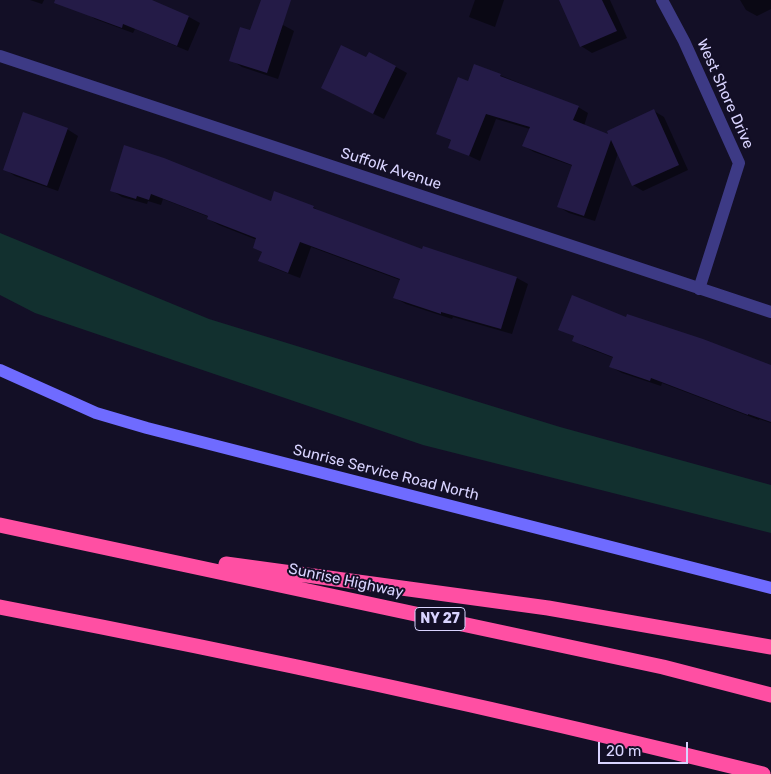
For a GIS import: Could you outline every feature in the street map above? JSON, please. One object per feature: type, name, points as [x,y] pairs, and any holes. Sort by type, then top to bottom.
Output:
[{"type":"highway","name":"Sunrise Highway","points":[[0,525],[663,667],[771,695]]},
{"type":"highway","points":[[107,548],[548,608],[771,646]]},
{"type":"highway","points":[[0,607],[312,670],[763,774]]},
{"type":"main road","name":"Sunrise Service Road North","points":[[0,370],[96,413],[147,428],[771,588]]},
{"type":"street","name":"West Shore Drive","points":[[662,0],[684,41],[739,164],[699,289]]},
{"type":"street","name":"Suffolk Avenue","points":[[0,56],[771,312]]},
{"type":"green space","points":[[0,233],[209,319],[560,427],[771,485],[771,533],[423,445],[35,313],[0,295]]},
{"type":"building","points":[[55,0],[152,0],[189,16],[177,46],[123,24],[122,28],[54,3]]},
{"type":"building","points":[[261,0],[291,0],[267,73],[229,61],[240,27],[250,30]]},
{"type":"building","points":[[559,0],[602,0],[617,31],[580,47]]},
{"type":"building","points":[[341,45],[366,57],[369,52],[396,66],[373,114],[321,88]]},
{"type":"building","points":[[474,64],[579,106],[573,120],[608,134],[607,131],[654,109],[679,165],[632,186],[611,140],[584,216],[557,207],[572,165],[522,146],[530,127],[486,114],[469,156],[448,148],[451,140],[436,134],[458,77],[468,81]]},
{"type":"building","points":[[23,112],[68,128],[47,186],[3,170]]},
{"type":"building","points":[[124,145],[164,158],[271,201],[274,191],[314,206],[313,208],[422,249],[423,246],[517,277],[501,329],[441,312],[441,314],[393,298],[400,279],[300,242],[288,273],[258,261],[262,252],[253,248],[256,238],[207,219],[208,216],[151,194],[149,200],[137,196],[136,199],[110,191]]},
{"type":"building","points":[[572,295],[626,317],[627,314],[703,339],[771,365],[771,422],[651,378],[650,381],[609,367],[613,357],[572,341],[574,336],[558,330]]}]
